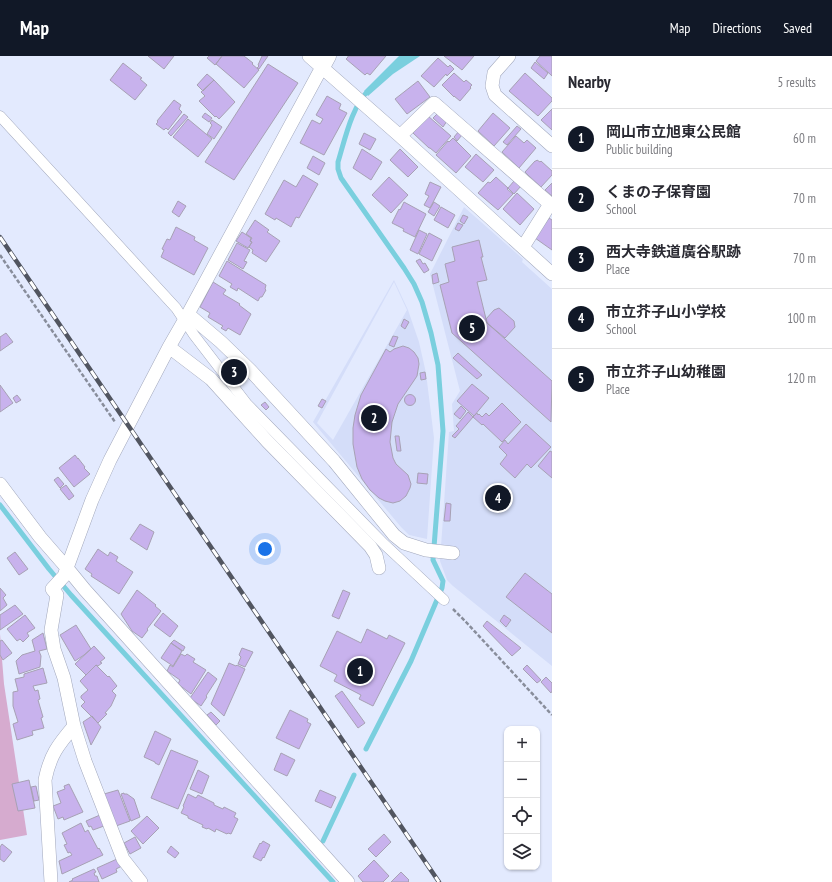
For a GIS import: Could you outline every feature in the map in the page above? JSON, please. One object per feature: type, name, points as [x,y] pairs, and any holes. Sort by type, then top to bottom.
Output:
[{"type":"street","points":[[309,56],[325,62],[361,102],[552,274]]},
{"type":"street","points":[[509,56],[494,73],[492,86],[495,95],[552,146]]},
{"type":"street","points":[[141,882],[123,859],[84,761],[74,726],[64,678],[54,649],[51,630],[57,595],[52,589],[62,576],[92,500],[123,434],[325,62]]},
{"type":"street","points":[[400,136],[434,103],[550,204],[522,247]]},
{"type":"street","points":[[0,116],[176,308],[221,342],[250,370],[334,460],[394,535],[404,543],[426,550],[447,552]]},
{"type":"street","points":[[186,317],[194,335],[247,404],[384,544],[444,600]]},
{"type":"street","points":[[169,347],[211,379],[267,441],[370,546],[376,555],[379,568]]},
{"type":"street","points":[[0,484],[40,537],[62,576],[85,590],[348,882]]},
{"type":"street","points":[[51,882],[45,780],[48,766],[54,752],[74,726]]},
{"type":"path","points":[[0,255],[123,434]]},
{"type":"path","points":[[444,600],[552,715]]},
{"type":"shaded area","points":[[464,207],[523,259],[522,262],[552,289],[552,666],[453,586],[447,580],[440,561],[449,432],[454,431],[452,404],[460,391],[430,274]]},
{"type":"shaded area","points":[[394,280],[408,310],[419,342],[426,373],[434,438],[427,539],[409,535],[401,527],[313,422]],"holes":[[[394,282],[407,310],[333,440],[317,423]],[[403,346],[414,352],[418,358],[419,364],[417,376],[398,404],[392,422],[390,442],[393,458],[396,464],[408,475],[411,484],[406,496],[400,501],[393,503],[379,498],[370,490],[362,479],[357,467],[353,428],[361,395],[386,349],[390,352]]]},
{"type":"shaded area","points":[[0,634],[4,684],[27,835],[0,840]]},
{"type":"water","points":[[399,56],[420,56],[393,74],[368,96],[364,91]]},
{"type":"building","points":[[148,56],[174,56],[164,69]]},
{"type":"building","points":[[209,56],[222,56],[215,65],[207,58]]},
{"type":"building","points":[[222,56],[244,56],[259,70],[244,88],[216,64]]},
{"type":"building","points":[[262,56],[268,56],[259,69],[257,68]]},
{"type":"building","points":[[348,56],[386,56],[370,75],[367,73],[365,75],[346,59]]},
{"type":"building","points":[[444,56],[474,56],[462,70]]},
{"type":"building","points":[[540,56],[552,56],[552,76],[536,61]]},
{"type":"building","points":[[438,58],[448,67],[450,65],[454,69],[447,76],[446,74],[434,87],[421,76]]},
{"type":"building","points":[[535,62],[548,73],[544,79],[531,68]]},
{"type":"building","points":[[123,63],[142,78],[140,79],[147,85],[135,100],[110,80]]},
{"type":"building","points":[[268,64],[298,83],[234,180],[205,162]]},
{"type":"building","points":[[454,73],[464,82],[466,80],[472,85],[460,101],[442,85]]},
{"type":"building","points":[[525,73],[552,98],[552,101],[538,116],[509,91]]},
{"type":"building","points":[[207,74],[214,80],[203,91],[197,85]]},
{"type":"building","points":[[214,80],[235,102],[219,119],[199,101],[205,96],[201,92]]},
{"type":"building","points":[[418,81],[430,97],[407,114],[395,99]]},
{"type":"building","points":[[327,96],[341,104],[339,109],[347,113],[324,155],[300,143],[312,120],[320,124],[323,119],[316,115]]},
{"type":"building","points":[[174,100],[181,105],[179,109],[182,112],[168,130],[166,128],[164,130],[156,124],[158,122],[157,121]]},
{"type":"building","points":[[552,109],[552,130],[541,120]]},
{"type":"building","points":[[205,113],[212,118],[209,122],[202,117]]},
{"type":"building","points":[[438,113],[447,121],[443,127],[433,118]]},
{"type":"building","points":[[493,113],[510,128],[494,146],[478,131]]},
{"type":"building","points":[[184,114],[188,117],[171,136],[168,133]]},
{"type":"building","points":[[428,116],[451,136],[436,153],[413,133]]},
{"type":"building","points":[[188,119],[212,139],[198,157],[173,137]]},
{"type":"building","points":[[212,120],[222,127],[214,139],[207,134],[212,125],[210,123]]},
{"type":"building","points":[[517,126],[521,129],[507,145],[503,142]]},
{"type":"building","points":[[459,131],[462,135],[457,141],[454,137]]},
{"type":"building","points":[[364,133],[376,139],[370,150],[359,144]]},
{"type":"building","points":[[516,136],[524,143],[527,140],[536,148],[519,168],[502,152]]},
{"type":"building","points":[[453,138],[471,156],[456,173],[436,155],[448,141],[449,142]]},
{"type":"building","points":[[362,149],[382,162],[371,180],[353,168]]},
{"type":"building","points":[[400,149],[418,167],[408,177],[390,160]]},
{"type":"building","points":[[476,154],[494,170],[483,182],[465,167]]},
{"type":"building","points":[[313,156],[325,163],[319,175],[307,168]]},
{"type":"building","points":[[537,160],[540,162],[541,161],[552,171],[552,175],[541,187],[525,172]]},
{"type":"building","points":[[303,175],[318,184],[299,218],[296,217],[291,227],[276,218],[275,220],[265,214],[284,180],[296,187]]},
{"type":"building","points":[[389,177],[408,195],[391,213],[372,195]]},
{"type":"building","points":[[496,177],[513,194],[498,210],[478,193],[488,182],[490,183]]},
{"type":"building","points":[[514,181],[521,186],[514,194],[508,188]]},
{"type":"building","points":[[430,182],[441,187],[430,208],[424,205],[429,196],[425,194]]},
{"type":"building","points":[[552,183],[552,196],[545,190]]},
{"type":"building","points":[[517,193],[534,209],[520,225],[503,209]]},
{"type":"building","points":[[178,201],[186,206],[179,217],[172,212]]},
{"type":"building","points":[[404,202],[426,214],[415,237],[392,223]]},
{"type":"building","points":[[434,202],[440,206],[434,216],[428,212]]},
{"type":"building","points":[[441,207],[455,215],[448,228],[434,220]]},
{"type":"building","points":[[463,215],[468,217],[464,224],[460,221]]},
{"type":"building","points":[[549,218],[552,220],[552,250],[535,238]]},
{"type":"building","points":[[255,220],[269,230],[267,232],[280,241],[266,262],[252,253],[253,250],[249,247],[252,242],[250,241],[252,238],[246,234]]},
{"type":"building","points":[[458,223],[463,225],[459,231],[455,229]]},
{"type":"building","points":[[176,227],[195,237],[194,240],[208,248],[194,275],[161,257],[164,250],[162,249],[167,239],[170,240]]},
{"type":"building","points":[[419,230],[427,234],[418,254],[410,250]]},
{"type":"building","points":[[242,232],[251,238],[250,241],[252,242],[248,248],[236,241]]},
{"type":"building","points":[[429,233],[442,240],[432,261],[419,254]]},
{"type":"building","points":[[479,240],[483,257],[481,257],[487,280],[477,282],[487,323],[552,381],[551,422],[452,333],[440,285],[449,282],[445,264],[455,261],[452,247]]},
{"type":"building","points":[[237,243],[250,250],[244,261],[247,262],[243,269],[228,260]]},
{"type":"building","points":[[420,259],[423,264],[425,263],[429,270],[424,273],[416,261]]},
{"type":"building","points":[[227,261],[266,285],[266,290],[258,301],[238,288],[237,291],[230,287],[232,284],[219,276]]},
{"type":"building","points":[[437,273],[439,282],[433,284],[432,275]]},
{"type":"building","points":[[213,282],[226,290],[223,294],[240,304],[239,305],[251,314],[240,335],[228,328],[226,331],[221,328],[223,326],[208,317],[210,313],[200,307]]},
{"type":"building","points":[[499,308],[514,321],[515,327],[505,338],[487,323],[486,319],[494,310]]},
{"type":"building","points":[[404,319],[409,322],[405,329],[401,326]]},
{"type":"building","points":[[6,333],[13,342],[0,351],[0,337]]},
{"type":"building","points":[[393,336],[398,337],[394,347],[389,345]]},
{"type":"building","points":[[403,346],[414,352],[418,358],[419,364],[417,376],[398,404],[392,422],[390,442],[393,458],[396,464],[408,475],[411,484],[406,496],[400,501],[393,503],[379,498],[370,490],[362,479],[357,467],[353,444],[353,428],[361,395],[386,349],[390,352]]},
{"type":"building","points":[[458,353],[482,375],[477,379],[453,358]]},
{"type":"building","points":[[425,372],[426,379],[421,380],[420,373]]},
{"type":"building","points":[[472,384],[489,398],[474,416],[457,401]]},
{"type":"building","points":[[0,385],[13,403],[0,412]]},
{"type":"building","points":[[410,394],[414,396],[416,400],[414,404],[410,406],[406,404],[404,400],[406,396]]},
{"type":"building","points":[[17,395],[21,400],[16,403],[13,398]]},
{"type":"building","points":[[322,399],[326,401],[322,408],[318,406]]},
{"type":"building","points":[[265,402],[269,407],[266,410],[261,405]]},
{"type":"building","points":[[502,403],[521,422],[502,442],[483,424],[482,425],[473,417],[477,413],[482,417],[486,413],[489,416]]},
{"type":"building","points":[[461,406],[466,411],[460,419],[454,414]]},
{"type":"building","points":[[468,412],[473,417],[455,438],[452,436],[459,429],[456,426]]},
{"type":"building","points":[[526,424],[551,447],[531,468],[527,464],[515,478],[500,464],[507,455],[499,447],[505,440],[508,444]]},
{"type":"building","points":[[395,436],[399,436],[401,451],[397,451]]},
{"type":"building","points":[[550,451],[552,452],[552,478],[538,466]]},
{"type":"building","points":[[75,455],[90,474],[74,487],[59,468]]},
{"type":"building","points":[[418,473],[428,474],[427,484],[417,483]]},
{"type":"building","points":[[58,477],[64,484],[60,488],[54,480]]},
{"type":"building","points":[[66,485],[74,496],[69,500],[60,489]]},
{"type":"building","points":[[498,500],[505,506],[499,513],[492,507]]},
{"type":"building","points":[[446,503],[451,504],[450,521],[444,521]]},
{"type":"building","points":[[140,524],[154,532],[147,550],[130,539]]},
{"type":"building","points":[[98,549],[108,556],[110,552],[118,557],[116,561],[133,572],[119,594],[91,576],[92,574],[85,569]]},
{"type":"building","points":[[15,552],[28,569],[19,575],[7,558]]},
{"type":"building","points":[[525,573],[552,594],[552,633],[506,597]]},
{"type":"building","points":[[0,588],[6,595],[3,598],[7,605],[0,611]]},
{"type":"building","points":[[137,590],[156,605],[155,606],[161,611],[142,638],[132,631],[121,614]]},
{"type":"building","points":[[343,590],[350,593],[339,619],[332,616]]},
{"type":"building","points":[[15,605],[23,614],[0,630],[0,615]]},
{"type":"building","points":[[163,613],[178,626],[170,637],[154,625]]},
{"type":"building","points":[[25,615],[35,628],[27,633],[29,636],[23,642],[20,639],[17,641],[7,629]]},
{"type":"building","points":[[504,615],[511,620],[506,627],[500,621]]},
{"type":"building","points":[[487,621],[521,648],[512,656],[483,626]]},
{"type":"building","points":[[76,625],[91,649],[75,661],[60,635]]},
{"type":"building","points":[[367,629],[387,639],[389,635],[405,643],[373,706],[359,699],[361,695],[334,681],[337,675],[320,666],[337,631],[361,643]]},
{"type":"building","points":[[43,633],[47,649],[39,651],[41,656],[40,667],[19,674],[16,661],[22,655],[35,651],[32,640]]},
{"type":"building","points":[[2,640],[12,653],[3,660],[0,655],[0,641]]},
{"type":"building","points":[[174,640],[185,647],[183,651],[171,643]]},
{"type":"building","points":[[171,643],[182,651],[173,666],[161,658]]},
{"type":"building","points":[[94,646],[105,658],[100,662],[102,663],[98,666],[96,665],[86,675],[75,664]]},
{"type":"building","points":[[242,648],[253,652],[245,667],[238,664],[241,657],[239,655]]},
{"type":"building","points":[[181,654],[185,656],[187,654],[195,659],[193,662],[206,670],[191,694],[178,684],[180,680],[167,671],[170,665],[173,667]]},
{"type":"building","points":[[229,663],[245,669],[224,716],[211,704]]},
{"type":"building","points":[[96,665],[108,677],[109,676],[117,686],[112,691],[116,695],[111,706],[105,713],[107,714],[98,723],[81,706],[85,702],[81,696],[88,690],[80,681]]},
{"type":"building","points":[[527,665],[541,680],[537,683],[523,669]]},
{"type":"building","points":[[43,668],[47,683],[33,686],[35,691],[38,690],[40,699],[38,700],[43,717],[41,718],[44,728],[32,731],[33,735],[17,740],[13,724],[18,722],[13,706],[13,692],[18,691],[15,679],[24,677],[24,674]]},
{"type":"building","points":[[208,672],[217,679],[201,706],[190,698]]},
{"type":"building","points":[[546,677],[552,683],[551,693],[541,682]]},
{"type":"building","points":[[342,691],[365,723],[358,728],[335,696]]},
{"type":"building","points":[[290,710],[308,719],[307,722],[311,724],[299,749],[276,738]]},
{"type":"building","points":[[211,712],[220,721],[216,725],[207,715]]},
{"type":"building","points":[[92,716],[101,727],[91,745],[83,722]]},
{"type":"building","points":[[155,731],[171,739],[159,765],[144,757]]},
{"type":"building","points":[[171,750],[198,761],[178,809],[151,798]]},
{"type":"building","points":[[281,753],[295,760],[287,776],[274,770]]},
{"type":"building","points":[[198,770],[209,776],[202,794],[190,789]]},
{"type":"building","points":[[29,780],[35,808],[18,811],[12,784]]},
{"type":"building","points":[[69,784],[83,812],[64,820],[63,817],[58,819],[53,806],[61,803],[57,792],[65,789],[64,786]]},
{"type":"building","points":[[36,786],[39,800],[34,801],[31,787]]},
{"type":"building","points":[[118,790],[130,821],[116,826],[104,794]]},
{"type":"building","points":[[320,790],[336,797],[331,808],[315,801]]},
{"type":"building","points":[[124,793],[134,799],[140,817],[131,821],[121,794]]},
{"type":"building","points":[[188,794],[196,798],[198,795],[214,803],[214,805],[223,809],[224,807],[236,813],[234,817],[238,819],[231,834],[227,834],[216,829],[215,832],[208,828],[202,827],[203,825],[181,813]]},
{"type":"building","points":[[100,815],[104,826],[93,830],[91,826],[89,827],[86,821]]},
{"type":"building","points":[[147,816],[159,828],[143,844],[131,831]]},
{"type":"building","points":[[81,823],[85,832],[88,830],[98,849],[99,848],[103,855],[62,874],[59,861],[72,855],[70,852],[68,853],[64,845],[67,844],[62,833]]},
{"type":"building","points":[[384,834],[391,842],[376,857],[368,849]]},
{"type":"building","points":[[135,837],[141,848],[130,854],[124,843]]},
{"type":"building","points":[[263,841],[270,845],[261,861],[253,857],[260,843],[261,844]]},
{"type":"building","points":[[2,844],[12,852],[4,862],[0,859],[0,847]]},
{"type":"building","points":[[171,846],[179,853],[175,858],[167,852]]},
{"type":"building","points":[[117,859],[122,866],[116,869],[117,872],[102,879],[97,868]]},
{"type":"building","points":[[374,860],[389,876],[383,882],[363,882],[358,876]]},
{"type":"building","points":[[94,869],[96,872],[94,873],[95,876],[97,876],[99,882],[69,882],[73,880],[72,879]]},
{"type":"building","points":[[401,872],[409,880],[409,882],[391,882]]},
{"type":"waterway","points":[[366,749],[411,661],[442,588],[443,581],[433,560],[443,431],[438,365],[431,333],[422,302],[414,284],[341,178],[338,169],[338,162],[346,133],[358,104],[370,89]]},
{"type":"waterway","points":[[0,505],[71,595],[333,882]]},
{"type":"waterway","points":[[323,841],[354,775]]},
{"type":"railway","points":[[0,237],[439,882]]},
{"type":"place","name":"市立芥子山幼稚園","points":[[472,328]]},
{"type":"place","name":"西大寺鉄道廣谷駅跡","points":[[234,372]]},
{"type":"place","name":"くまの子保育園","points":[[374,418]]},
{"type":"place","name":"市立芥子山小学校","points":[[498,498]]},
{"type":"place","name":"岡山市立旭東公民館","points":[[360,671]]}]
